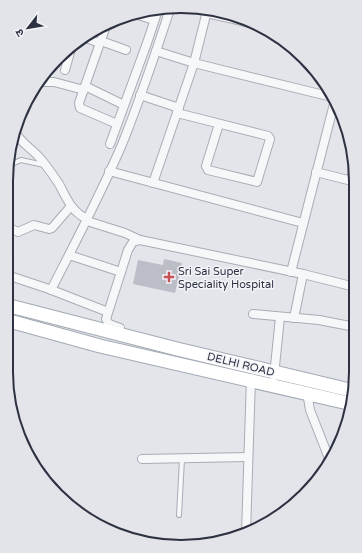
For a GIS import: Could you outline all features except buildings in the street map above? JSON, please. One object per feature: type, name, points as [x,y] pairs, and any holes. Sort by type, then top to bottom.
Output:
[{"type":"main road","name":"DELHI ROAD","points":[[13,307],[252,367],[274,379]]},
{"type":"main road","points":[[13,322],[119,350],[251,380],[274,379],[308,387],[347,402]]},
{"type":"main road","points":[[308,387],[348,391]]},
{"type":"street","points":[[110,144],[124,105],[150,54],[168,13]]},
{"type":"street","points":[[51,290],[69,256],[84,218],[109,171],[140,95],[150,54],[154,20],[156,15]]},
{"type":"street","points":[[153,182],[194,63],[206,15]]},
{"type":"street","points":[[145,17],[154,20]]},
{"type":"street","points":[[104,32],[79,103],[80,108],[117,124]]},
{"type":"street","points":[[91,39],[126,50]]},
{"type":"street","points":[[150,54],[324,94]]},
{"type":"street","points":[[65,70],[69,56]]},
{"type":"street","points":[[46,82],[54,82],[84,88],[124,105]]},
{"type":"street","points":[[140,95],[219,124],[270,137],[257,182],[208,170],[206,168],[219,124]]},
{"type":"street","points":[[291,272],[333,109]]},
{"type":"street","points":[[19,139],[37,155],[58,183],[71,206],[84,218],[140,240],[303,274],[349,286]]},
{"type":"street","points":[[109,171],[303,223]]},
{"type":"street","points":[[316,172],[349,179]]},
{"type":"street","points":[[13,230],[18,232],[34,225],[49,229],[52,228],[71,206]]},
{"type":"street","points":[[140,240],[133,242],[128,250],[106,319],[111,326],[156,338],[178,349],[175,363]]},
{"type":"street","points":[[69,256],[121,272]]},
{"type":"street","points":[[294,318],[303,274]]},
{"type":"street","points":[[13,277],[108,312]]},
{"type":"street","points":[[253,314],[319,320],[349,326]]},
{"type":"street","points":[[274,379],[280,317]]},
{"type":"street","points":[[246,527],[252,367]]},
{"type":"street","points":[[308,387],[310,410],[327,454]]},
{"type":"street","points":[[142,459],[248,457]]},
{"type":"lane","points":[[14,163],[21,160],[26,160],[45,165]]},
{"type":"lane","points":[[179,515],[182,459]]},
{"type":"place","name":"Sri Sai Super Speciality Hospital","points":[[169,277]]}]
